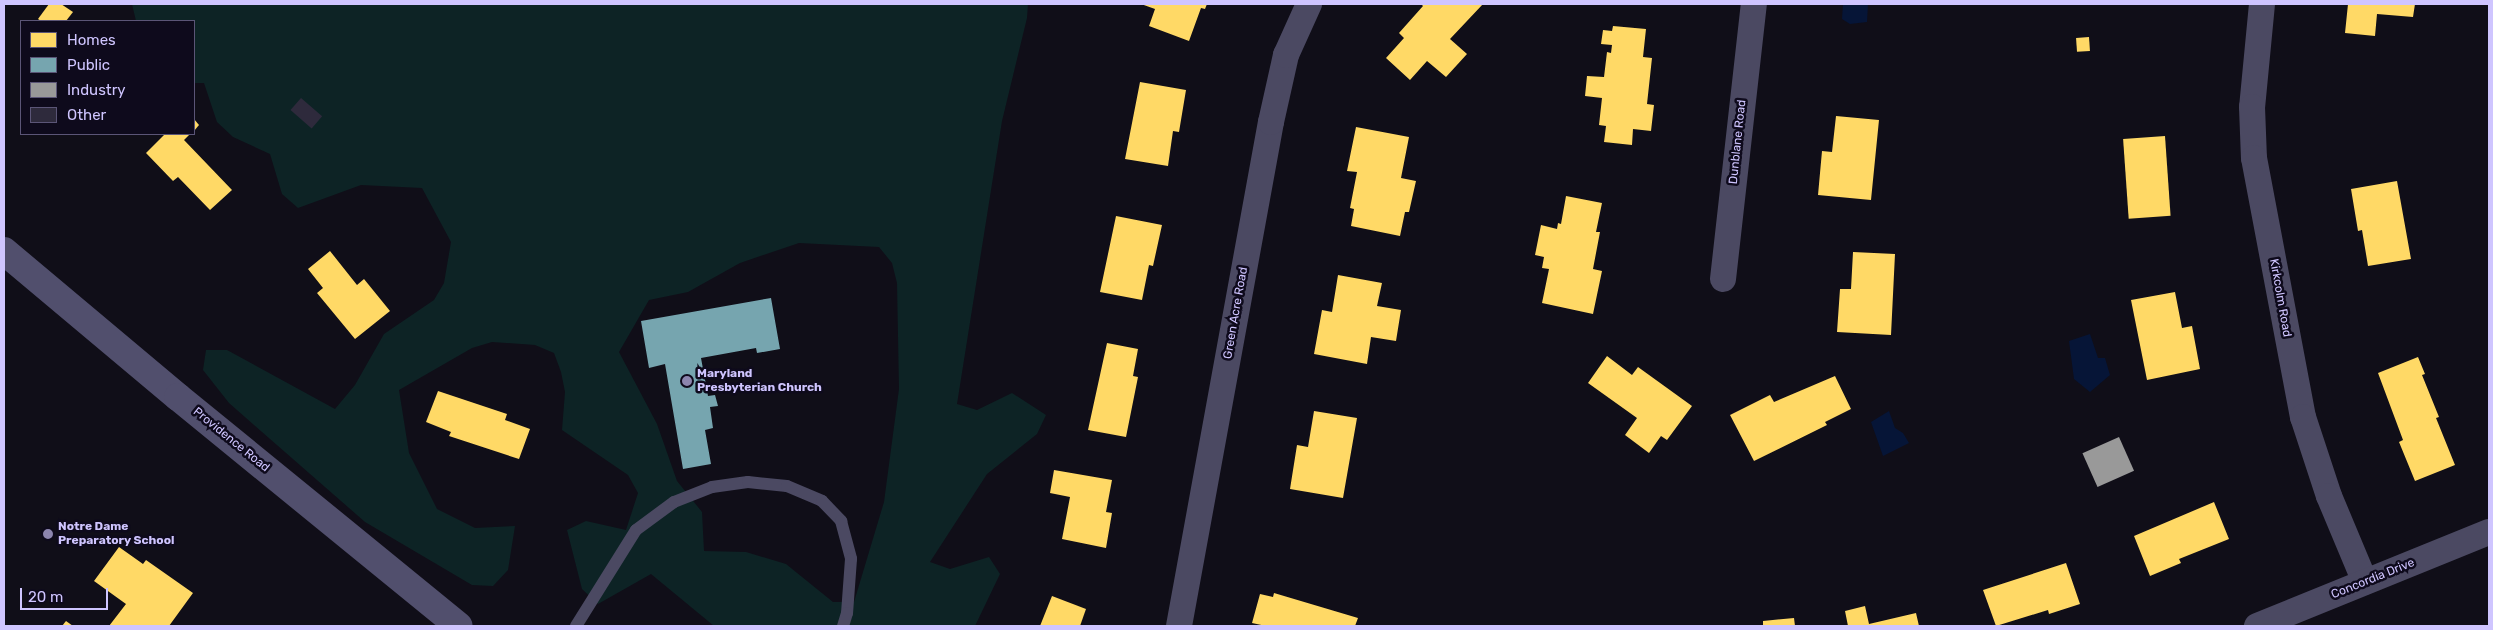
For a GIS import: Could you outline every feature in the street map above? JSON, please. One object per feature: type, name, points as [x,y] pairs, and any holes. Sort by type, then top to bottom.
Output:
[{"type":"street","name":"Green Acre Road","points":[[1178,626],[1271,122],[1286,56],[1309,4]]},
{"type":"street","name":"Dunblane Road","points":[[1723,279],[1754,4]]},
{"type":"street","name":"Kirkcolm Road","points":[[2262,4],[2252,107],[2254,158],[2303,417],[2329,496],[2365,582]]},
{"type":"street","name":"Providence Road","points":[[4,251],[170,391],[459,626]]},
{"type":"street","name":"Concordia Drive","points":[[2257,626],[2489,532]]},
{"type":"lane","points":[[576,626],[636,530],[674,502],[712,487],[748,482],[787,486],[822,500],[841,521],[851,559],[847,613],[842,626]]},
{"type":"green space","points":[[132,4],[1028,4],[1027,18],[1002,121],[957,404],[977,410],[1012,393],[1046,415],[1037,434],[987,474],[930,562],[950,569],[989,557],[1000,574],[975,626],[714,626],[651,574],[598,604],[582,589],[567,530],[586,521],[626,530],[638,493],[628,475],[562,430],[565,392],[561,372],[554,353],[535,345],[492,342],[472,348],[399,390],[409,453],[437,509],[475,528],[515,526],[508,570],[493,586],[472,585],[365,522],[229,403],[203,370],[206,350],[227,350],[335,409],[355,385],[384,334],[434,300],[444,283],[451,242],[422,188],[361,185],[298,208],[282,194],[270,154],[233,137],[217,122],[204,83],[195,83],[195,20],[136,20]],"holes":[[[799,243],[879,247],[892,263],[897,283],[899,389],[884,502],[854,602],[833,602],[786,564],[746,552],[704,551],[702,512],[677,481],[657,424],[619,352],[649,300],[688,292],[740,263]]]},
{"type":"water","points":[[1843,4],[1868,4],[1867,22],[1850,24],[1842,19]]},
{"type":"water","points":[[2090,334],[2098,358],[2105,358],[2110,375],[2090,392],[2074,379],[2069,341]]},
{"type":"water","points":[[1889,411],[1895,428],[1903,433],[1909,443],[1883,456],[1871,422]]},
{"type":"building: Homes","points":[[49,4],[61,4],[73,12],[67,20],[38,19]]},
{"type":"building: Homes","points":[[1141,4],[1207,4],[1205,9],[1201,8],[1189,41],[1149,26],[1155,9]]},
{"type":"building: Homes","points":[[1421,4],[1483,4],[1450,39],[1467,54],[1446,77],[1427,61],[1410,80],[1386,58],[1404,38],[1399,33],[1423,6]]},
{"type":"building: Homes","points":[[2348,4],[2415,4],[2413,17],[2377,14],[2375,36],[2345,33]]},
{"type":"building: Homes","points":[[1613,26],[1646,29],[1643,57],[1652,58],[1647,104],[1654,105],[1651,131],[1633,129],[1632,145],[1604,142],[1606,126],[1599,125],[1602,98],[1585,96],[1587,76],[1604,77],[1607,52],[1611,53],[1612,45],[1601,44],[1603,30],[1612,31]]},
{"type":"building: Homes","points":[[2089,37],[2090,51],[2077,52],[2076,38]]},
{"type":"building: Homes","points":[[1140,82],[1186,90],[1179,132],[1173,131],[1168,166],[1125,159]]},
{"type":"building: Homes","points":[[1836,116],[1879,120],[1871,200],[1818,195],[1822,151],[1832,152]]},
{"type":"building: Homes","points":[[195,120],[199,125],[195,130]]},
{"type":"building: Homes","points":[[1356,127],[1409,137],[1401,178],[1416,181],[1409,212],[1405,212],[1400,236],[1351,226],[1354,209],[1350,208],[1357,172],[1347,171]]},
{"type":"building: Homes","points":[[164,135],[189,135],[184,140],[232,190],[210,210],[178,177],[173,181],[146,153]]},
{"type":"building: Homes","points":[[2165,136],[2171,216],[2129,219],[2123,139]]},
{"type":"building: Homes","points":[[2397,181],[2411,259],[2368,266],[2362,230],[2358,231],[2351,189]]},
{"type":"building: Homes","points":[[1566,196],[1602,203],[1596,232],[1600,232],[1593,269],[1602,271],[1593,314],[1542,303],[1549,269],[1542,268],[1544,257],[1535,255],[1541,225],[1557,229],[1558,223],[1561,224]]},
{"type":"building: Homes","points":[[1116,216],[1162,225],[1153,266],[1149,265],[1142,300],[1100,292]]},
{"type":"building: Homes","points":[[330,251],[357,285],[364,279],[390,311],[355,339],[317,293],[323,288],[308,269]]},
{"type":"building: Homes","points":[[1853,252],[1895,254],[1891,335],[1837,332],[1840,289],[1851,289]]},
{"type":"building: Homes","points":[[1338,275],[1382,283],[1377,306],[1401,310],[1396,341],[1371,337],[1367,364],[1314,354],[1322,310],[1332,312]]},
{"type":"building: Homes","points":[[2175,292],[2182,328],[2192,326],[2200,369],[2147,380],[2131,300]]},
{"type":"building: Homes","points":[[1107,343],[1138,349],[1133,376],[1138,377],[1126,437],[1088,430]]},
{"type":"building: Homes","points":[[1607,356],[1632,375],[1638,367],[1692,406],[1667,440],[1661,436],[1649,453],[1625,435],[1637,418],[1588,383]]},
{"type":"building: Homes","points":[[2418,357],[2425,374],[2422,375],[2439,417],[2436,418],[2455,465],[2415,481],[2399,442],[2403,440],[2378,373]]},
{"type":"building: Homes","points":[[1835,376],[1851,409],[1825,422],[1827,425],[1754,461],[1730,415],[1770,395],[1774,402]]},
{"type":"building: Homes","points":[[438,391],[507,414],[505,420],[530,429],[519,459],[449,436],[451,432],[426,422]]},
{"type":"building: Homes","points":[[1314,411],[1357,418],[1343,498],[1290,489],[1297,445],[1308,447]]},
{"type":"building: Homes","points":[[1054,470],[1112,480],[1106,512],[1112,513],[1106,548],[1062,539],[1070,497],[1050,493]]},
{"type":"building: Homes","points":[[2214,502],[2229,539],[2179,559],[2181,563],[2150,576],[2134,536]]},
{"type":"building: Homes","points":[[119,547],[143,564],[146,560],[193,593],[169,626],[109,626],[126,604],[94,581]]},
{"type":"building: Homes","points":[[2066,563],[2080,604],[2049,614],[2048,610],[1996,626],[1983,590]]},
{"type":"building: Homes","points":[[1274,593],[1358,618],[1355,626],[1266,626],[1252,623],[1260,594],[1273,597]]},
{"type":"building: Homes","points":[[1052,596],[1086,609],[1080,626],[1040,626]]},
{"type":"building: Homes","points":[[1865,606],[1869,624],[1916,613],[1919,626],[1848,626],[1845,611]]},
{"type":"building: Homes","points":[[1794,618],[1795,626],[1763,626],[1763,621]]},
{"type":"building: Homes","points":[[66,621],[73,626],[62,626]]},
{"type":"building: Public","name":"Maryland Presbyterian Church","points":[[771,298],[780,349],[757,353],[756,348],[701,358],[708,396],[715,395],[718,406],[710,407],[713,428],[705,430],[711,464],[683,469],[665,364],[649,368],[641,321]]},
{"type":"building: Industry","points":[[2119,437],[2134,471],[2098,487],[2082,453]]},
{"type":"building: Other","points":[[301,98],[322,116],[312,128],[291,110]]},
{"type":"place","name":"Maryland Presbyterian Church","points":[[687,381]]},
{"type":"place","name":"Notre Dame Preparatory School","points":[[48,534]]}]
